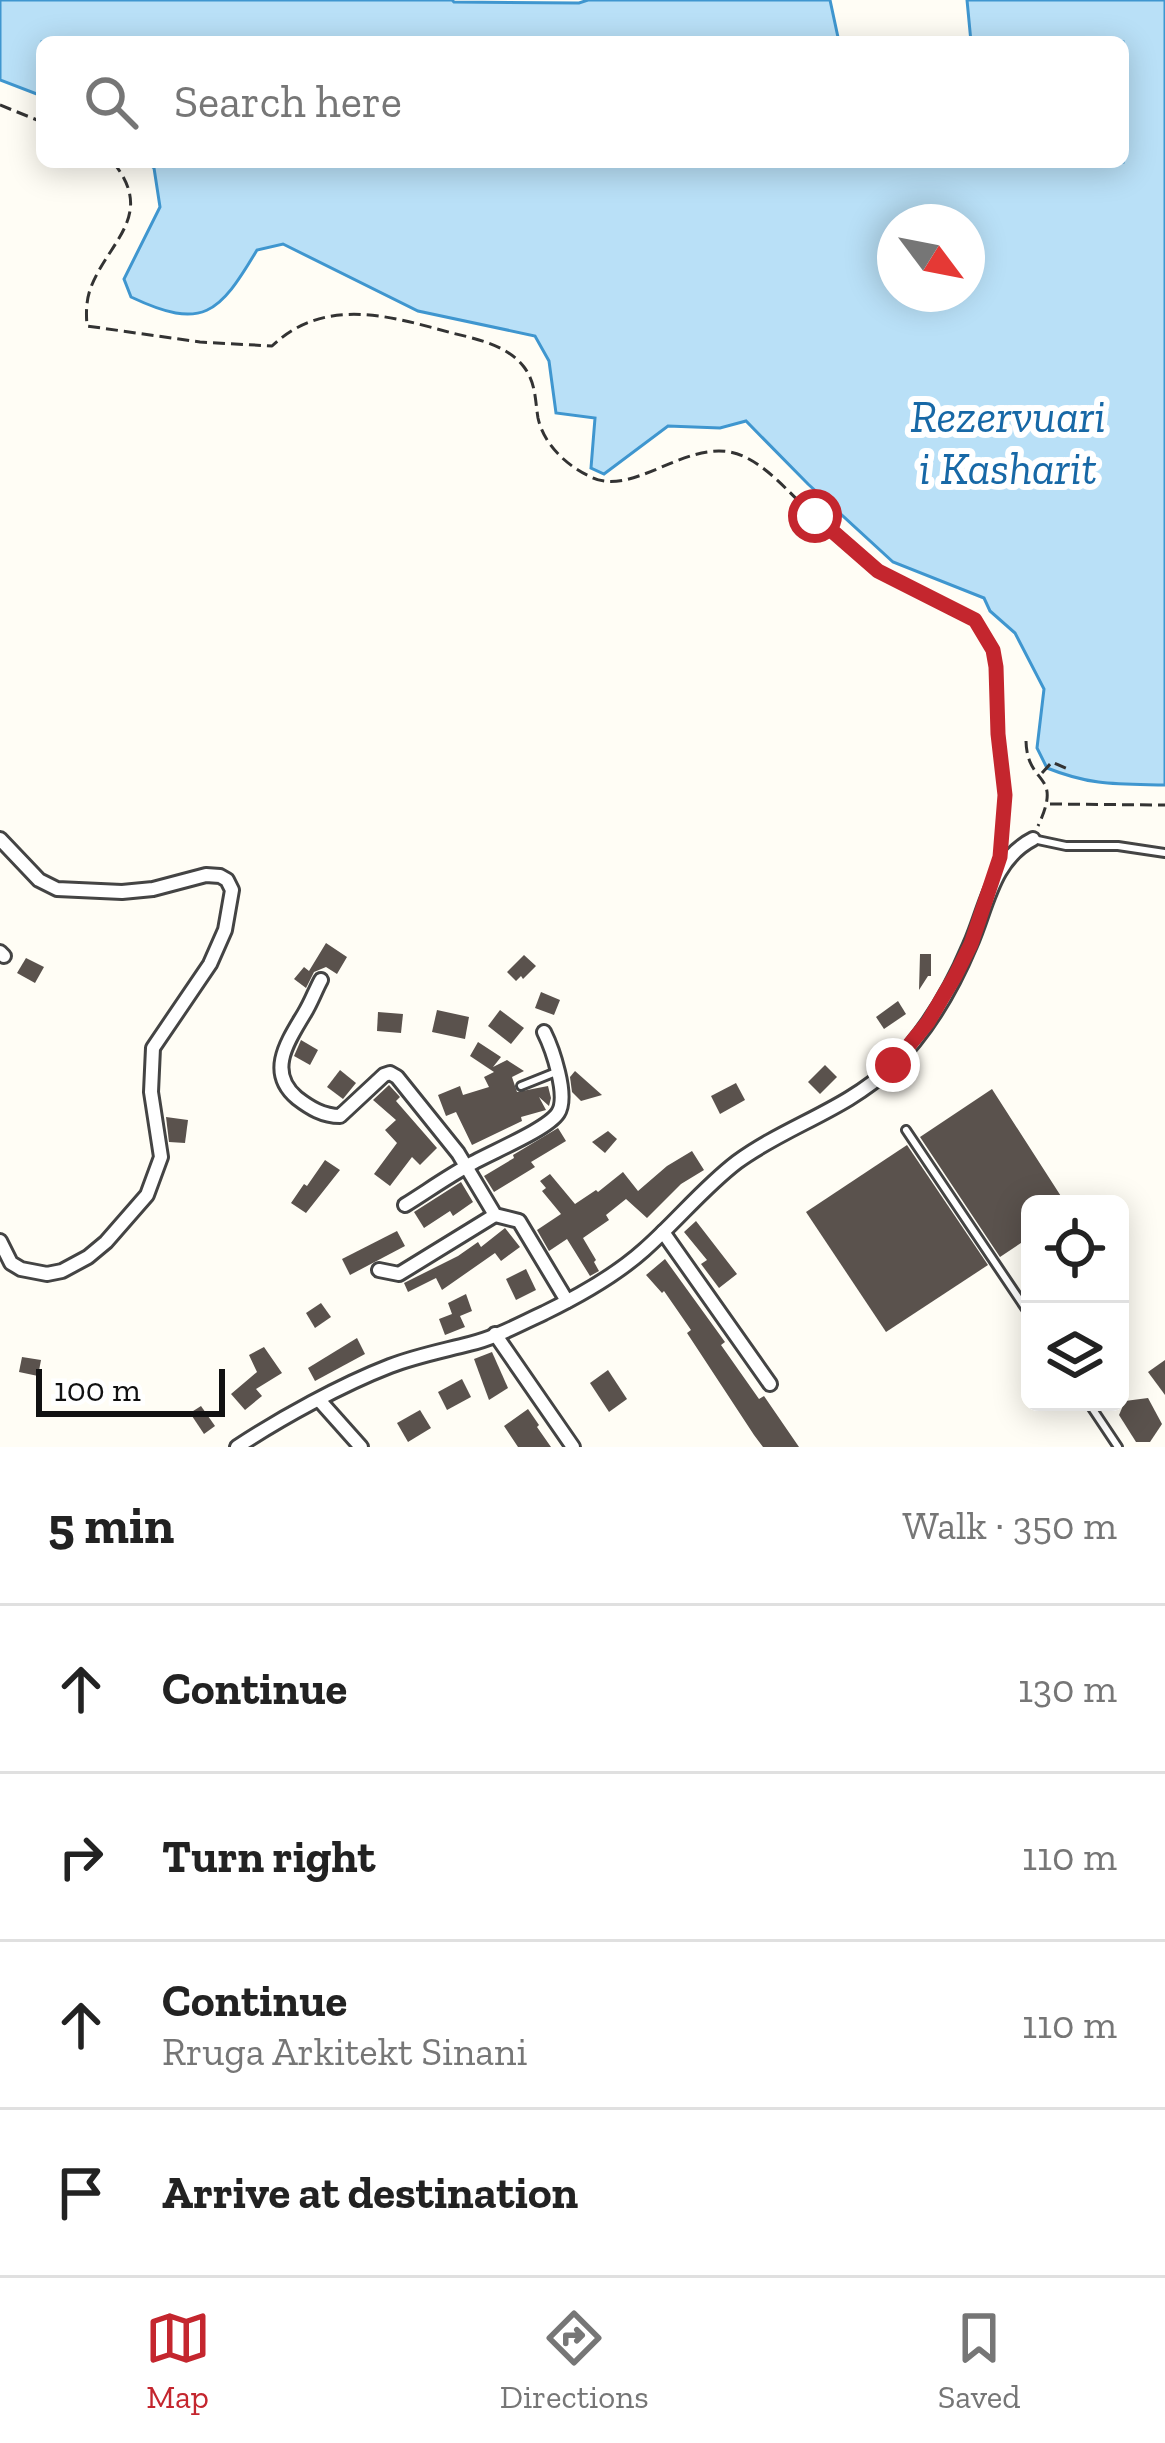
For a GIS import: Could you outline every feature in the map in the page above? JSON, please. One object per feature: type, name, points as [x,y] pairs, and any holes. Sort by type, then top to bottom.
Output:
[{"type":"street","points":[[0,839],[39,880],[57,889],[122,892],[206,875],[227,880],[232,890],[225,930],[210,964],[153,1048],[151,1092],[161,1157],[147,1195],[106,1242],[62,1271],[47,1274],[22,1269],[11,1263],[0,1241]]},
{"type":"street","points":[[237,1447],[387,1367],[472,1344],[567,1300],[619,1270],[740,1160],[867,1087],[893,1065],[928,1022],[971,944],[998,873],[1021,845],[1034,839]]},
{"type":"street","points":[[321,980],[282,1054],[286,1088],[311,1108],[340,1116],[390,1073],[412,1093],[466,1166],[495,1215],[519,1221],[567,1300]]},
{"type":"street","points":[[405,1205],[553,1118],[562,1103],[544,1031]]},
{"type":"street","points":[[379,1270],[399,1274],[495,1215]]},
{"type":"street","points":[[663,1232],[770,1384]]},
{"type":"street","points":[[496,1334],[572,1447]]},
{"type":"street","points":[[320,1401],[362,1447]]},
{"type":"lane","points":[[1034,839],[1165,853]]},
{"type":"lane","points":[[520,1086],[557,1071]]},
{"type":"lane","points":[[906,1130],[1022,1303]]},
{"type":"lane","points":[[1094,1411],[1118,1447]]},
{"type":"path","points":[[0,105],[36,120]]},
{"type":"path","points":[[117,168],[126,183],[130,207],[125,230],[91,288],[87,326],[200,342],[272,346],[296,326],[328,316],[364,314],[474,338],[508,351],[524,365],[546,440],[593,479],[619,482],[703,452],[740,455],[779,483],[878,571],[975,620],[993,650],[996,667],[1005,795],[1000,857]]},
{"type":"path","points":[[1026,741],[1026,755],[1047,786],[1050,804],[1034,839]]},
{"type":"path","points":[[1039,776],[1052,763],[1070,770]]},
{"type":"path","points":[[1050,804],[1165,806]]},
{"type":"water","points":[[0,0],[830,0],[838,36],[36,36],[36,94],[0,80]]},
{"type":"water","name":"Rezervuari i Kasharit","points":[[967,0],[1165,0],[1165,785],[1091,781],[1047,768],[1037,748],[1044,689],[1015,633],[990,611],[984,598],[893,562],[746,421],[720,428],[668,426],[604,474],[591,468],[595,418],[556,413],[549,361],[535,336],[418,311],[283,244],[257,250],[219,302],[192,314],[131,297],[124,279],[160,207],[154,168],[1129,168],[1129,36],[970,36]]},
{"type":"building","points":[[326,943],[347,957],[337,974],[326,967],[314,972],[306,988],[294,979],[304,967],[309,971]]},
{"type":"building","points":[[920,954],[931,954],[931,976],[919,990]]},
{"type":"building","points":[[524,955],[536,966],[516,981],[507,972]]},
{"type":"building","points":[[26,958],[44,967],[35,983],[17,973]]},
{"type":"building","points":[[541,992],[560,1000],[554,1015],[535,1008]]},
{"type":"building","points":[[898,1001],[906,1014],[884,1029],[876,1017]]},
{"type":"building","points":[[437,1010],[469,1017],[465,1039],[432,1032]]},
{"type":"building","points":[[500,1010],[524,1028],[511,1044],[488,1026]]},
{"type":"building","points":[[378,1012],[403,1014],[401,1033],[377,1031]]},
{"type":"building","points":[[301,1040],[318,1050],[310,1065],[294,1056]]},
{"type":"building","points":[[478,1042],[501,1057],[493,1067],[507,1060],[524,1071],[512,1077],[517,1092],[548,1086],[551,1098],[549,1106],[539,1097],[546,1110],[521,1117],[522,1121],[472,1145],[456,1112],[446,1116],[438,1095],[460,1086],[463,1095],[489,1087],[484,1077],[494,1072],[470,1056]]},
{"type":"building","points":[[825,1065],[837,1077],[820,1094],[808,1082]]},
{"type":"building","points":[[340,1070],[356,1083],[343,1099],[327,1087]]},
{"type":"building","points":[[575,1071],[602,1095],[581,1101],[572,1092],[570,1077]]},
{"type":"building","points":[[736,1083],[745,1100],[720,1114],[711,1096]]},
{"type":"building","points":[[389,1085],[400,1097],[396,1101],[437,1148],[420,1165],[412,1157],[390,1186],[374,1174],[397,1143],[385,1130],[396,1120],[373,1100]]},
{"type":"building","points":[[992,1089],[1060,1195],[1021,1195],[1021,1243],[1000,1257],[920,1137]]},
{"type":"building","points":[[166,1117],[188,1120],[185,1143],[169,1142]]},
{"type":"building","points":[[558,1128],[566,1141],[494,1192],[484,1176]]},
{"type":"building","points":[[608,1131],[617,1139],[605,1153],[592,1142]]},
{"type":"building","points":[[907,1145],[988,1265],[886,1332],[806,1212]]},
{"type":"building","points":[[692,1151],[704,1170],[681,1184],[647,1218],[626,1199],[606,1215],[609,1220],[583,1238],[599,1271],[590,1276],[567,1239],[549,1251],[537,1230],[561,1214],[542,1191],[546,1188],[540,1181],[550,1174],[575,1204],[623,1172],[638,1191]]},
{"type":"building","points":[[325,1160],[340,1170],[306,1213],[291,1203]]},
{"type":"building","points":[[461,1182],[473,1202],[424,1228],[414,1212]]},
{"type":"building","points":[[696,1221],[737,1274],[719,1288],[701,1264],[707,1260],[684,1232]]},
{"type":"building","points":[[505,1228],[520,1247],[501,1261],[495,1253],[442,1290],[436,1278],[408,1292],[404,1283],[478,1242],[481,1247]]},
{"type":"building","points":[[397,1231],[405,1246],[350,1275],[342,1259]]},
{"type":"building","points":[[665,1259],[759,1399],[764,1396],[799,1447],[763,1447],[754,1435],[687,1333],[691,1330],[664,1291],[646,1275]]},
{"type":"building","points":[[526,1269],[536,1290],[516,1300],[506,1279]]},
{"type":"building","points":[[466,1294],[472,1311],[460,1316],[465,1327],[445,1335],[439,1319],[452,1314],[448,1303]]},
{"type":"building","points":[[321,1303],[331,1317],[315,1328],[306,1313]]},
{"type":"building","points":[[357,1338],[365,1354],[315,1381],[308,1368]]},
{"type":"building","points":[[264,1347],[282,1373],[256,1389],[262,1396],[245,1410],[231,1394],[257,1372],[249,1355]]},
{"type":"building","points":[[492,1352],[508,1388],[489,1400],[474,1359]]},
{"type":"building","points":[[22,1357],[41,1360],[38,1376],[19,1372]]},
{"type":"building","points":[[1165,1360],[1165,1395],[1148,1372]]},
{"type":"building","points":[[608,1370],[627,1399],[609,1412],[590,1383]]},
{"type":"building","points":[[462,1379],[471,1397],[447,1410],[438,1392]]},
{"type":"building","points":[[1148,1398],[1162,1424],[1150,1442],[1136,1442],[1119,1415],[1129,1411],[1129,1400]]},
{"type":"building","points":[[201,1406],[215,1426],[204,1434],[190,1413]]},
{"type":"building","points":[[528,1409],[551,1447],[518,1447],[504,1426]]},
{"type":"building","points":[[420,1410],[431,1428],[408,1442],[397,1423]]},
{"type":"route","points":[[815,516],[878,571],[975,620],[993,650],[996,667],[1005,795],[1000,857],[971,944],[955,976],[928,1022],[893,1065]]}]
